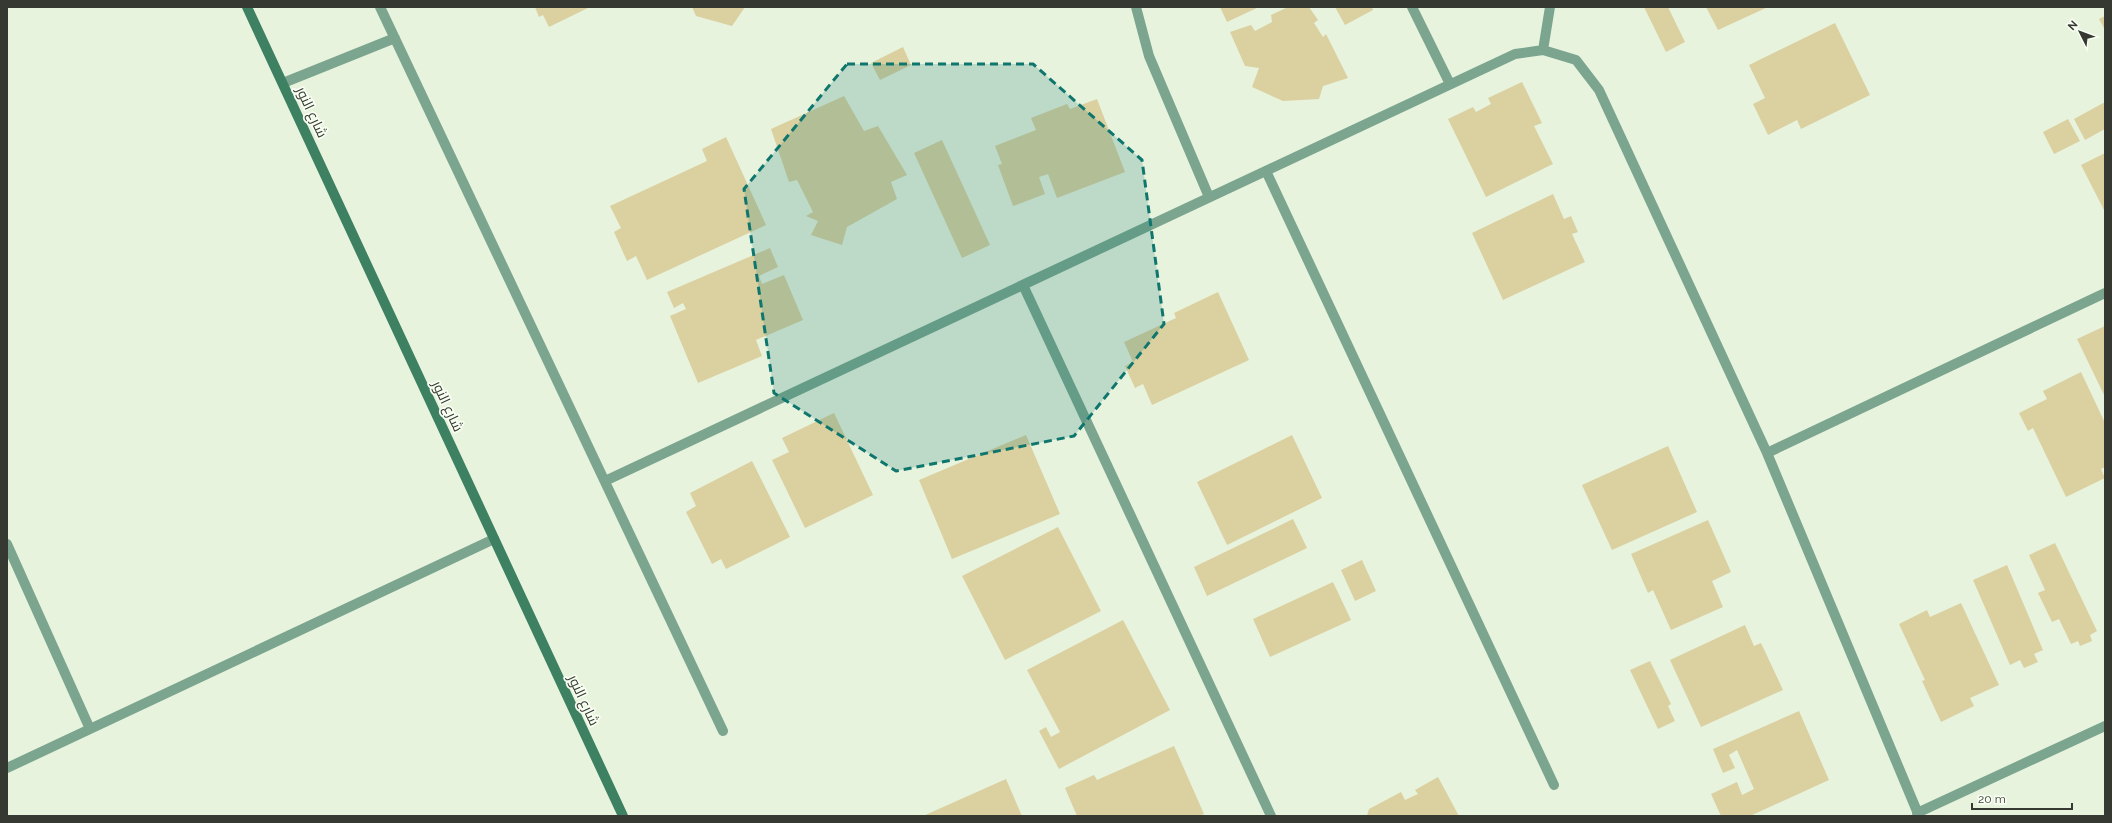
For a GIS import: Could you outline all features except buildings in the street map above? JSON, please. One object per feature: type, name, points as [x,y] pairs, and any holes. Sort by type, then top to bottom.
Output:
[{"type":"street","name":"شارع النور","points":[[247,7],[623,816]]},
{"type":"street","points":[[380,7],[724,731]]},
{"type":"street","points":[[1136,7],[1149,56],[1209,198]]},
{"type":"street","points":[[1412,7],[1450,84]]},
{"type":"street","points":[[1543,50],[1550,7]]},
{"type":"street","points":[[283,83],[395,38]]},
{"type":"street","points":[[605,482],[1515,54],[1543,50],[1576,60],[1599,90],[1767,453],[1918,814],[2105,726]]},
{"type":"street","points":[[1266,171],[1554,786]]},
{"type":"street","points":[[1023,285],[1271,816]]},
{"type":"street","points":[[1767,453],[2105,293]]},
{"type":"street","points":[[7,768],[494,539]]},
{"type":"street","points":[[7,544],[90,728]]},
{"type":"highlighted area","points":[[847,64],[1033,64],[1142,160],[1164,324],[1074,436],[896,471],[774,393],[744,189]]}]
